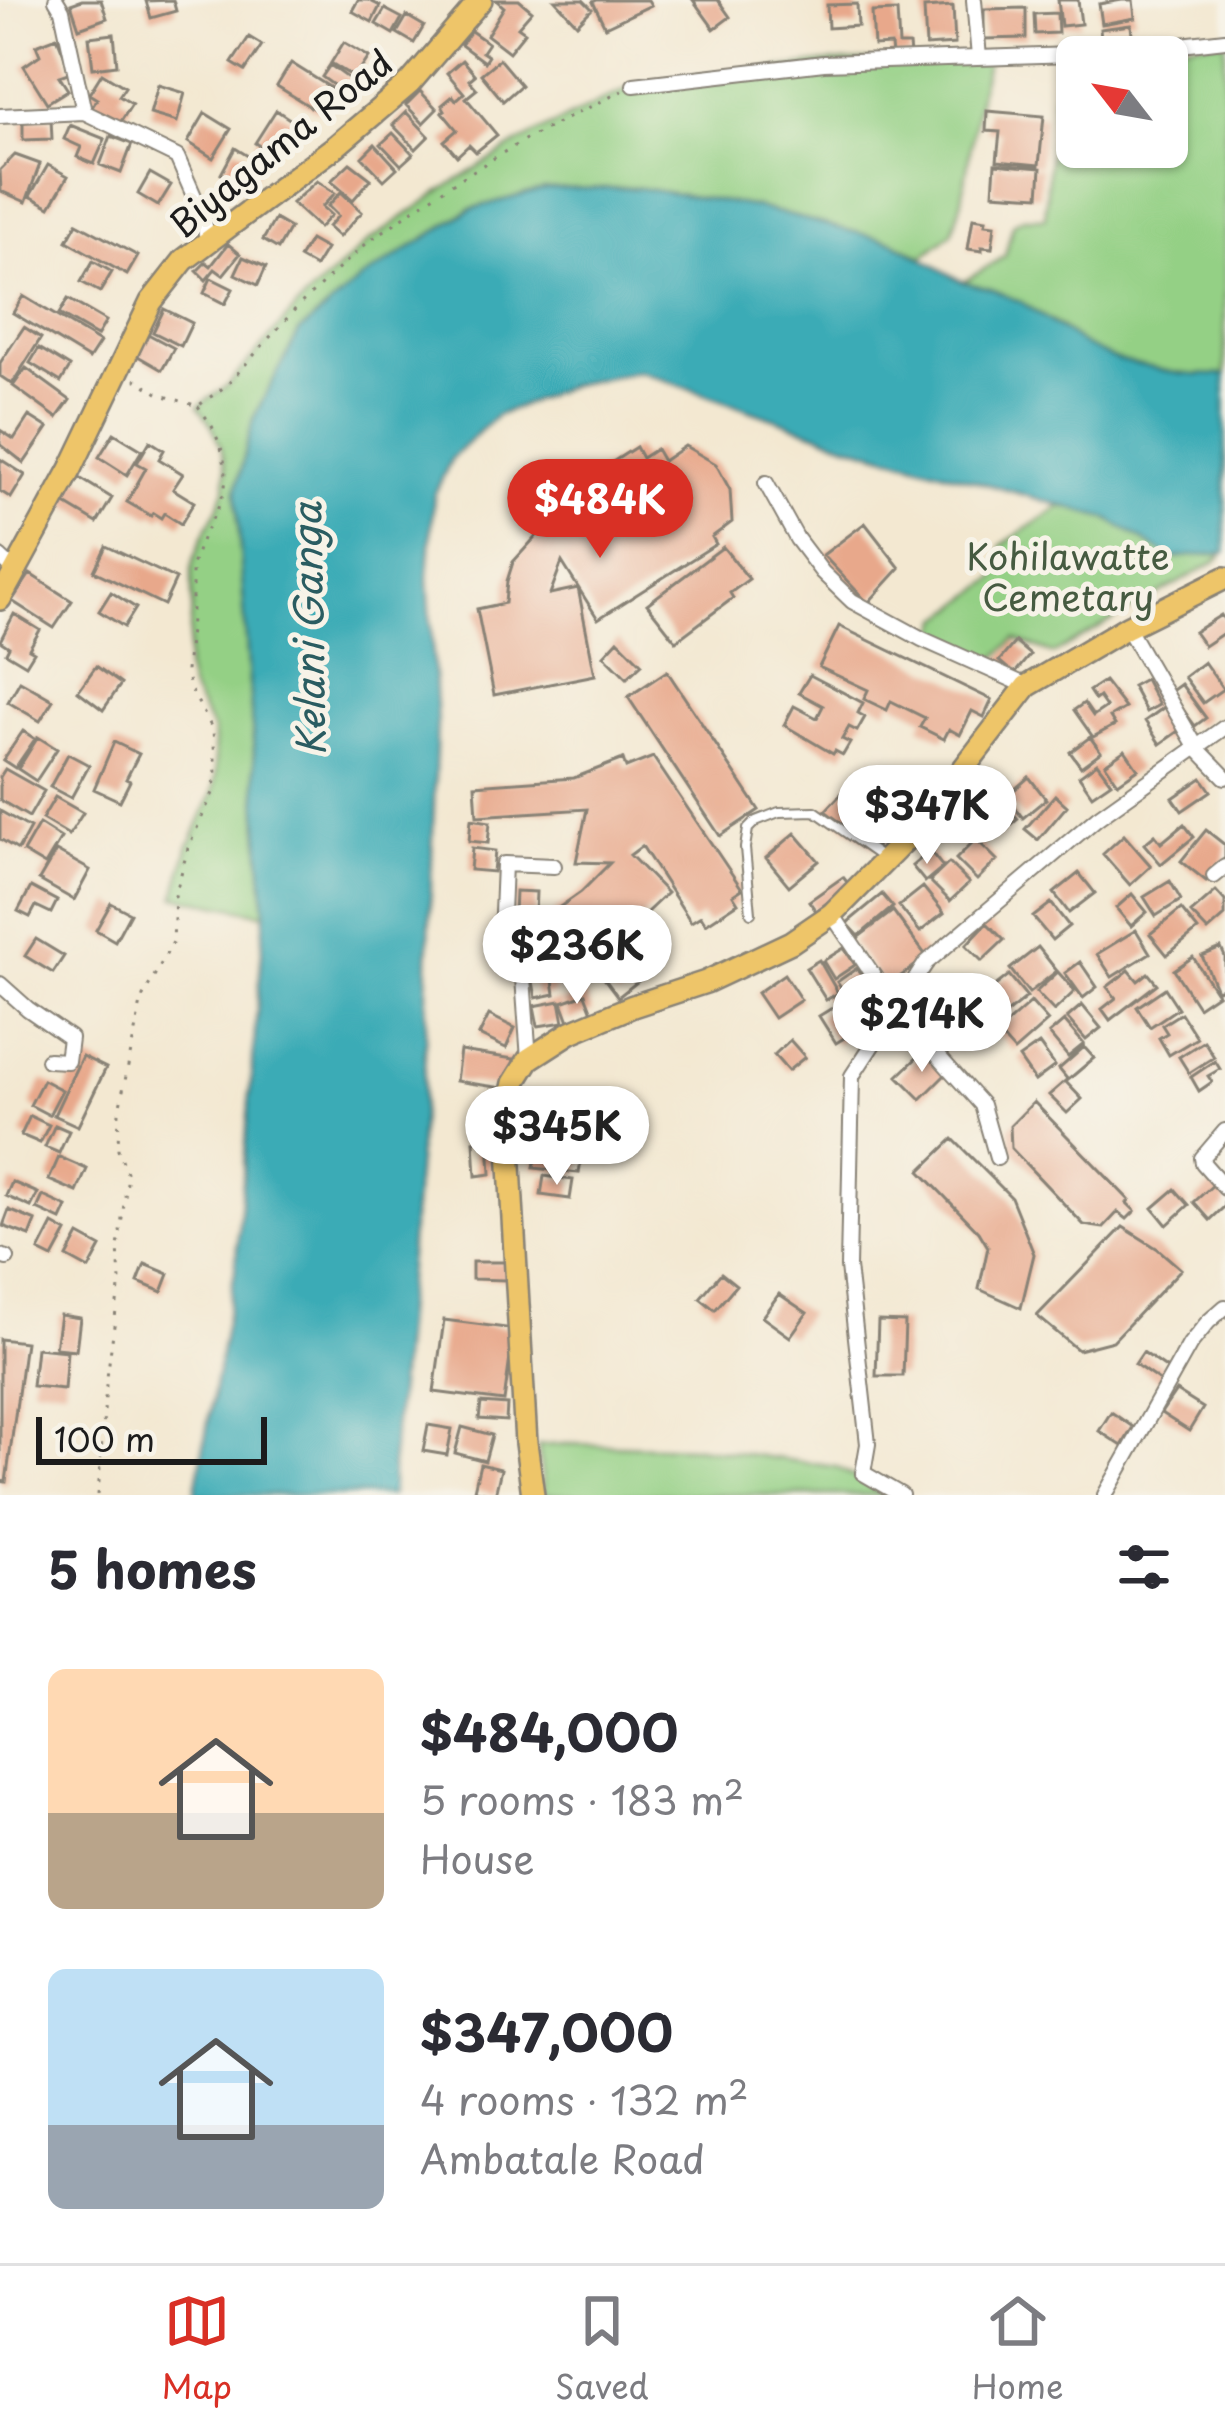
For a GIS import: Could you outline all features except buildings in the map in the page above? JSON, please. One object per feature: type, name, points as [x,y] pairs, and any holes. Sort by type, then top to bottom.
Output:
[{"type":"main road","name":"Biyagama Road","points":[[0,599],[7,564],[71,469],[151,302],[178,266],[336,146],[410,83],[481,0]]},
{"type":"main road","points":[[532,1495],[507,1114],[514,1083],[529,1060],[571,1031],[706,982],[791,942],[832,914],[921,824],[1027,686],[1126,626],[1225,578]]},
{"type":"street","points":[[56,0],[84,112]]},
{"type":"street","points":[[974,0],[979,58]]},
{"type":"street","points":[[634,86],[824,63],[1102,54],[1225,40]]},
{"type":"street","points":[[0,116],[84,112],[177,158],[203,219],[207,242]]},
{"type":"street","points":[[766,482],[797,539],[852,601],[1027,686]]},
{"type":"street","points":[[1126,626],[1197,748],[1224,773]]},
{"type":"street","points":[[901,1495],[863,1473],[868,1444],[848,1267],[852,1076],[926,964],[1097,818],[1225,727]]},
{"type":"street","points":[[529,1060],[520,937],[502,913],[504,864],[554,866]]},
{"type":"street","points":[[832,914],[896,1009],[982,1105],[997,1157]]},
{"type":"street","points":[[0,984],[70,1038],[67,1061],[48,1060]]},
{"type":"street","points":[[1225,1131],[1202,1158],[1225,1188]]},
{"type":"street","points":[[1105,1495],[1190,1344],[1225,1306]]},
{"type":"lane","points":[[751,913],[745,848],[748,829],[778,812],[815,811],[886,860]]},
{"type":"path","points":[[198,406],[227,385],[298,306],[368,242],[524,140],[634,86]]},
{"type":"path","points":[[98,1495],[128,1175],[118,1149],[119,1110],[142,998],[173,942],[175,896],[188,848],[213,793],[213,730],[186,671],[192,565],[218,508],[226,469],[212,426],[198,406],[161,395],[134,378]]},
{"type":"green space","points":[[1225,40],[1225,375],[1172,373],[1120,361],[1087,347],[1023,305],[963,282],[1005,256],[1013,224],[1023,218],[1045,218],[1056,56],[1056,168],[1188,168],[1188,44]]},
{"type":"green space","points":[[989,58],[952,233],[923,257],[894,242],[756,207],[640,188],[545,189],[470,209],[362,279],[299,332],[236,490],[265,914],[175,896],[216,774],[213,730],[186,671],[192,565],[225,489],[226,469],[212,426],[198,406],[228,385],[298,306],[368,242],[524,140],[634,85],[824,63]]},
{"type":"green space","name":"Kohilawatte Cemetary","points":[[1060,507],[1107,514],[1172,552],[1223,554],[1053,654],[1015,639],[992,662],[936,636],[941,619],[996,578],[1002,545]]},
{"type":"green space","points":[[538,1446],[697,1447],[836,1467],[886,1495],[544,1495]]},
{"type":"water","name":"Kelani Ganga","points":[[640,188],[756,207],[894,242],[963,282],[1023,303],[1085,346],[1117,360],[1181,374],[1225,375],[1225,553],[1172,558],[1108,519],[847,444],[639,371],[571,385],[496,416],[452,458],[434,495],[428,577],[437,722],[424,1080],[392,1495],[195,1495],[235,1270],[265,914],[236,490],[253,419],[299,332],[362,279],[471,209],[545,189]]}]
